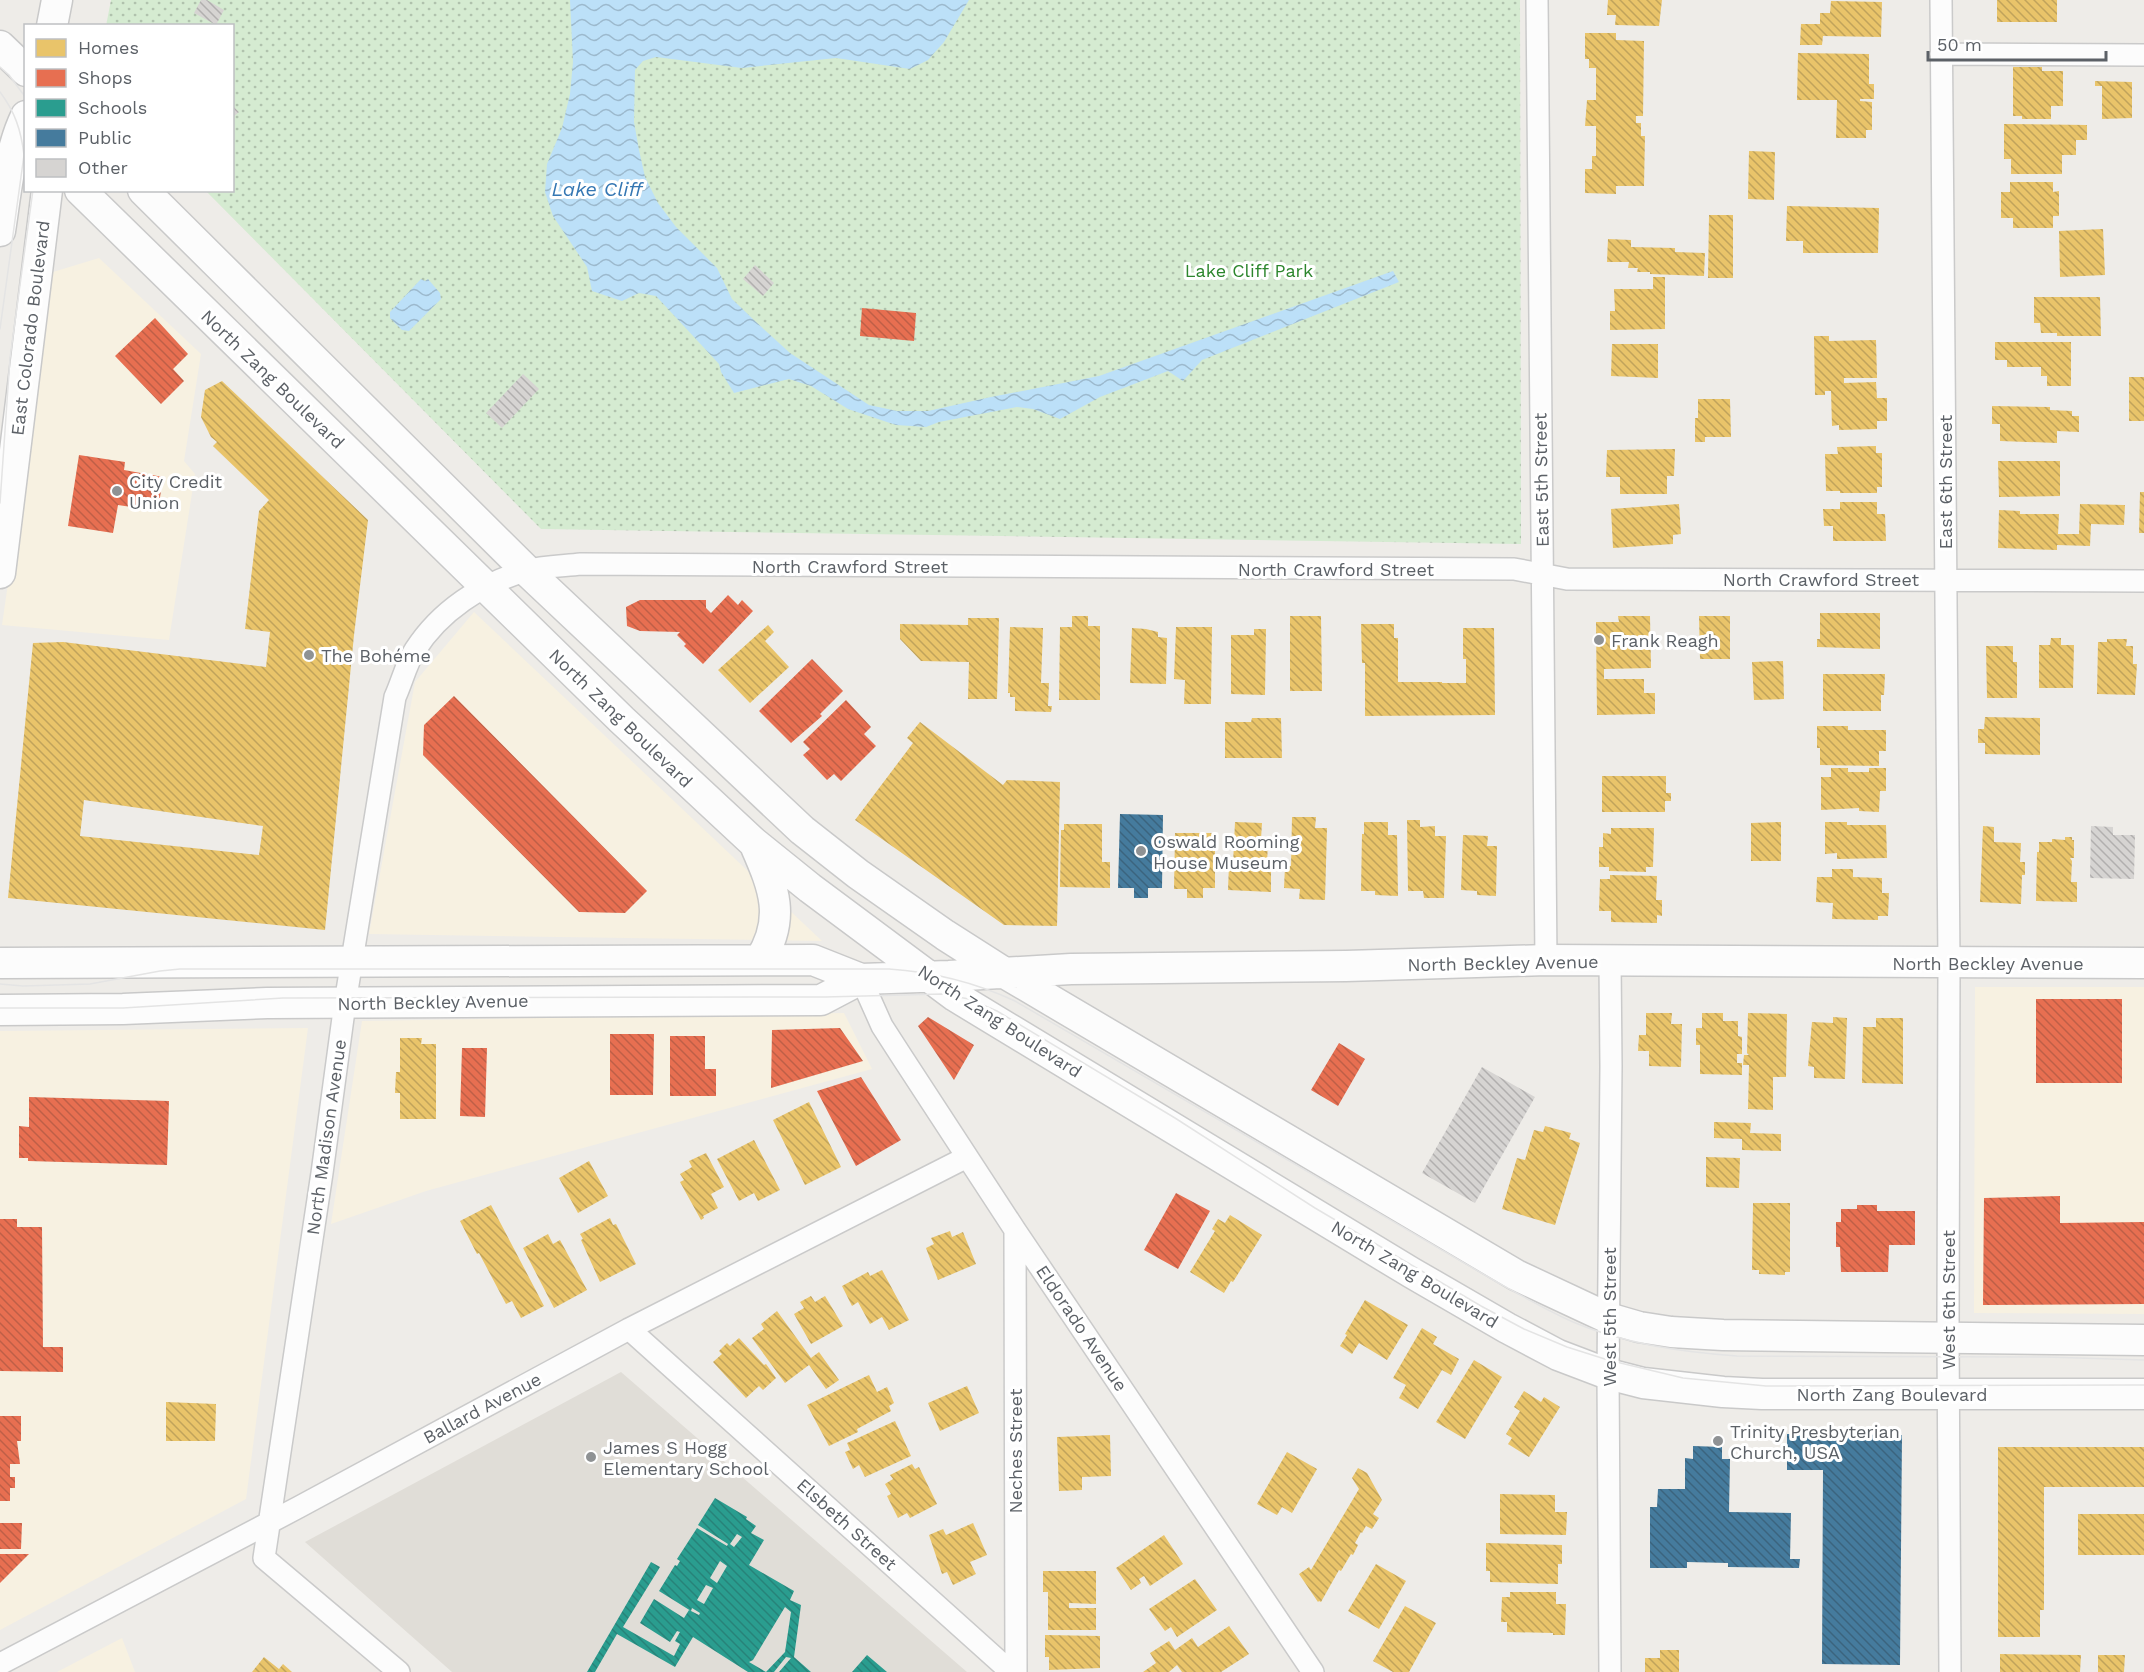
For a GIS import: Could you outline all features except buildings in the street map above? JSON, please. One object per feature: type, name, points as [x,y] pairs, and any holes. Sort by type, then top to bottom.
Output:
[{"type":"main road","points":[[52,24],[57,0]]},
{"type":"main road","points":[[0,46],[24,69]]},
{"type":"main road","points":[[0,231],[17,126]]},
{"type":"main road","name":"East Colorado Boulevard","points":[[0,573],[47,192]]},
{"type":"main road","name":"North Zang Boulevard","points":[[82,192],[622,720],[753,842],[810,888],[954,996],[1422,1279],[1558,1354],[1608,1374],[1643,1383],[1723,1392],[2144,1394]]},
{"type":"main road","points":[[145,192],[527,571],[802,830],[858,874],[1002,972],[1516,1275],[1608,1318],[1660,1330],[1723,1335],[2144,1340]]},
{"type":"main road","points":[[753,842],[771,881],[774,903],[775,924],[768,947],[760,960]]},
{"type":"main road","name":"North Beckley Avenue","points":[[0,963],[813,960],[861,979],[1071,969],[1346,966],[1546,960],[2144,963]]},
{"type":"main road","name":"North Beckley Avenue","points":[[0,1010],[123,1009],[267,1003],[821,1000],[861,979]]},
{"type":"street","name":"East 5th Street","points":[[1537,0],[1546,960]]},
{"type":"street","name":"East 6th Street","points":[[1941,0],[1949,963]]},
{"type":"street","points":[[1941,54],[2144,55]]},
{"type":"street","name":"North Crawford Street","points":[[527,571],[580,564],[1514,569],[1567,579],[2144,581]]},
{"type":"street","name":"North Madison Avenue","points":[[399,1672],[264,1558],[345,1003],[395,697],[414,652],[432,626],[458,603],[485,587],[527,571]]},
{"type":"street","name":"West 5th Street","points":[[1610,962],[1608,1318],[1610,1672]]},
{"type":"street","name":"West 6th Street","points":[[1949,963],[1950,1672]]},
{"type":"street","name":"Eldorado Avenue","points":[[861,979],[882,1026],[967,1157],[1313,1672]]},
{"type":"street","name":"Ballard Avenue","points":[[0,1664],[629,1329],[967,1157]]},
{"type":"street","name":"Neches Street","points":[[1015,1230],[1016,1672]]},
{"type":"street","name":"Elsbeth Street","points":[[629,1329],[1011,1672]]},
{"type":"shaded area","points":[[99,258],[201,354],[184,461],[195,474],[169,640],[2,625],[53,272]]},
{"type":"shaded area","points":[[474,612],[822,941],[369,934],[415,682]]},
{"type":"shaded area","points":[[1975,987],[2144,987],[2144,1314],[1974,1313]]},
{"type":"shaded area","points":[[844,1013],[872,1069],[426,1191],[331,1224],[362,1021]]},
{"type":"shaded area","points":[[308,1028],[246,1499],[0,1630],[0,1031]]},
{"type":"shaded area","name":"James S Hogg Elementary School","points":[[621,1372],[967,1672],[452,1672],[305,1542]]},
{"type":"shaded area","points":[[122,1638],[135,1672],[57,1672]]},
{"type":"green space","name":"Lake Cliff Park","points":[[111,0],[1520,0],[1521,544],[541,529],[207,192],[234,192],[234,24],[106,24]]},
{"type":"water","name":"Lake Cliff","points":[[570,0],[969,0],[944,42],[928,60],[910,69],[836,58],[742,68],[656,57],[643,61],[635,70],[634,122],[645,177],[658,203],[676,227],[717,268],[732,299],[790,353],[869,405],[897,411],[928,411],[1099,376],[1393,271],[1399,282],[1202,360],[1183,381],[1168,371],[1100,397],[1060,419],[1033,409],[1017,407],[939,422],[926,427],[896,425],[848,409],[811,386],[789,379],[734,393],[721,372],[719,364],[656,296],[639,293],[622,301],[592,291],[587,267],[553,216],[545,192],[547,164],[562,128],[570,94],[573,62]]},
{"type":"water","points":[[421,279],[425,281],[428,279],[440,293],[441,299],[409,331],[402,330],[390,318],[390,312]]},
{"type":"tram line","points":[[0,67],[24,95]]},
{"type":"tram line","points":[[0,92],[16,122],[24,155],[0,329]]},
{"type":"tram line","points":[[0,503],[10,358],[33,192]]},
{"type":"tram line","points":[[0,984],[23,986],[90,984],[180,969],[889,969],[938,975],[984,988],[1015,1001],[1514,1292],[1593,1330],[1674,1349],[1737,1356],[2046,1357],[2144,1360]]},
{"type":"tram line","points":[[0,1008],[123,1008],[283,998],[825,997],[942,994],[969,999],[997,1011],[1175,1118],[1315,1208],[1481,1306],[1524,1329],[1567,1347],[1608,1360],[1683,1378],[1766,1386],[2144,1385]]},
{"type":"place","name":"City Credit Union","points":[[117,491]]},
{"type":"place","name":"Frank Reagh","points":[[1599,640]]},
{"type":"place","name":"The Bohéme","points":[[309,655]]},
{"type":"place","name":"Oswald Rooming House Museum","points":[[1141,851]]},
{"type":"place","name":"Trinity Presbyterian Church, USA","points":[[1718,1441]]},
{"type":"place","name":"James S Hogg Elementary School","points":[[591,1457]]}]
